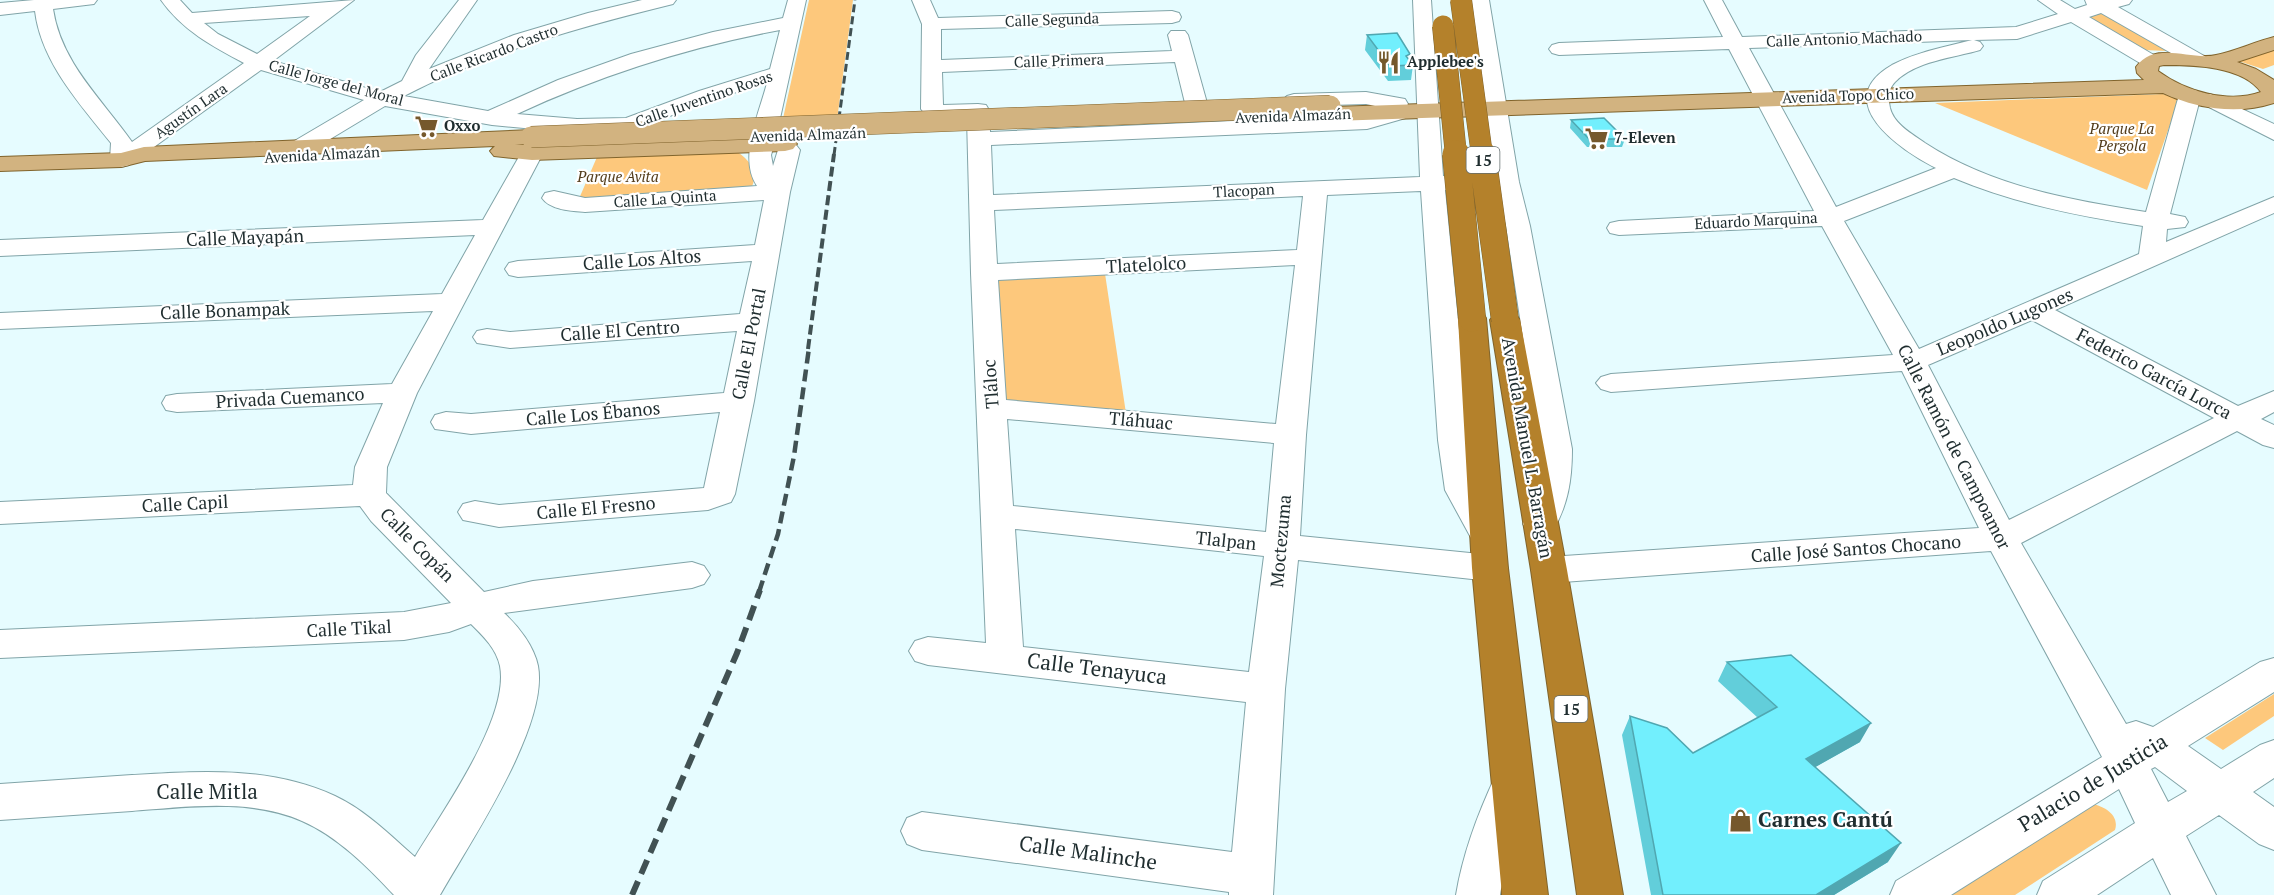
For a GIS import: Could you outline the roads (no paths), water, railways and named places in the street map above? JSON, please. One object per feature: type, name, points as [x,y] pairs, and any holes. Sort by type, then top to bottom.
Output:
[{"type":"highway","name":"Avenida Manuel L. Barragán","points":[[1441,0],[1472,318],[1489,553],[1525,895]]},
{"type":"highway","name":"Avenida Manuel L. Barragán","points":[[1461,0],[1505,320],[1549,570],[1600,895]]},
{"type":"main road","points":[[2206,62],[2274,43]]},
{"type":"main road","points":[[2164,59],[2206,62],[2270,89],[2261,102],[2200,97],[2167,86],[2148,73],[2147,67],[2152,62],[2164,59]]},
{"type":"main road","name":"Avenida Topo Chico","points":[[1495,104],[1530,107],[2167,86]]},
{"type":"main road","name":"Avenida Almazán","points":[[121,160],[133,164],[536,144],[1495,104]]},
{"type":"main road","points":[[536,144],[772,138]]},
{"type":"main road","name":"Avenida Almazán","points":[[0,164],[121,160],[144,154],[450,141],[536,144]]},
{"type":"street","points":[[0,9],[88,0]]},
{"type":"street","name":"Calle Jorge del Moral","points":[[170,0],[187,19],[211,38],[260,63],[383,99],[492,118],[577,126],[628,125]]},
{"type":"street","points":[[410,86],[423,59],[468,0]]},
{"type":"street","points":[[566,26],[580,0]]},
{"type":"street","name":"Calle Ricardo Castro","points":[[299,148],[383,99],[477,57],[566,26],[667,0]]},
{"type":"street","points":[[778,192],[767,185],[763,179],[760,155],[772,138],[780,73],[797,0]]},
{"type":"street","points":[[921,0],[931,24],[932,109],[978,125],[1072,135],[1367,122],[1379,120],[1399,108]]},
{"type":"street","points":[[1422,0],[1432,183],[1454,440],[1461,490],[1489,553]]},
{"type":"street","points":[[1480,0],[1507,182],[1520,237],[1556,449],[1556,482],[1551,503],[1540,524]]},
{"type":"street","name":"Calle Ramón de Campoamor","points":[[1713,0],[1830,218],[1912,362],[2001,538],[2105,724],[2141,754]]},
{"type":"street","points":[[2048,0],[2152,62]]},
{"type":"street","name":"Calle Antonio Machado","points":[[1559,49],[2018,33],[2074,15],[2096,3],[2123,0]]},
{"type":"street","points":[[43,3],[49,29],[61,62],[122,143],[121,160]]},
{"type":"street","points":[[2096,3],[2206,62]]},
{"type":"street","points":[[187,19],[339,5]]},
{"type":"street","name":"Agustín Lara","points":[[121,160],[339,5]]},
{"type":"street","points":[[1170,8],[1196,103]]},
{"type":"street","name":"Calle Segunda","points":[[931,24],[1170,8]]},
{"type":"street","points":[[450,141],[557,87],[623,62],[715,36],[792,22]]},
{"type":"street","points":[[2018,33],[1908,65],[1890,75],[1881,86],[1877,96],[1881,117],[1893,130],[1934,158],[1955,169],[2036,197],[2097,212],[2156,221],[2225,224]]},
{"type":"street","points":[[1423,36],[1486,40]]},
{"type":"street","name":"Calle Primera","points":[[933,66],[1185,56]]},
{"type":"street","name":"Calle Juventino Rosas","points":[[628,125],[706,94],[780,73]]},
{"type":"street","points":[[2247,117],[2255,112],[2270,89]]},
{"type":"street","points":[[2151,258],[2156,221],[2200,97],[2247,117],[2274,133]]},
{"type":"street","points":[[978,125],[1068,108],[1366,98],[1399,108]]},
{"type":"street","points":[[1068,108],[1072,135]]},
{"type":"street","points":[[492,118],[536,144]]},
{"type":"street","name":"Tláloc","points":[[978,125],[1005,658]]},
{"type":"street","name":"Calle Copán","points":[[417,892],[498,755],[517,706],[519,666],[506,637],[480,607],[383,513],[369,495],[371,467],[402,393],[536,144]]},
{"type":"street","name":"Eduardo Marquina","points":[[1619,228],[1830,218],[1955,169]]},
{"type":"street","name":"Tlacopan","points":[[981,203],[1432,183],[1507,182]]},
{"type":"street","name":"Moctezuma","points":[[1252,885],[1266,689],[1282,547],[1290,435],[1316,188]]},
{"type":"street","name":"Calle La Quinta","points":[[554,198],[572,204],[585,205],[778,192]]},
{"type":"street","name":"Calle El Portal","points":[[717,495],[722,488],[778,192]]},
{"type":"street","name":"Leopoldo Lugones","points":[[1611,383],[1912,362],[2274,204]]},
{"type":"street","name":"Calle Mayapán","points":[[0,248],[490,227]]},
{"type":"street","name":"Calle Los Altos","points":[[518,269],[767,252]]},
{"type":"street","name":"Tlatelolco","points":[[984,273],[1309,257]]},
{"type":"street","name":"Calle Bonampak","points":[[0,321],[450,302]]},
{"type":"street","name":"Federico García Lorca","points":[[2035,310],[2274,438]]},
{"type":"street","name":"Calle El Centro","points":[[487,337],[510,339],[754,321]]},
{"type":"street","name":"Privada Cuemanco","points":[[177,403],[402,393]]},
{"type":"street","name":"Calle José Santos Chocano","points":[[1549,570],[2001,538],[2274,400]]},
{"type":"street","name":"Calle Los Ébanos","points":[[446,422],[471,424],[739,401]]},
{"type":"street","name":"Tláhuac","points":[[993,408],[1290,435]]},
{"type":"street","name":"Calle Capil","points":[[0,513],[369,495]]},
{"type":"street","name":"Calle El Fresno","points":[[475,512],[499,516],[708,499],[717,495]]},
{"type":"street","name":"Tlalpan","points":[[999,516],[1282,547],[1489,553]]},
{"type":"street","name":"Calle Tikal","points":[[0,644],[404,626],[449,618],[480,607],[532,594],[692,576]]},
{"type":"street","name":"Calle Tenayuca","points":[[928,651],[1266,689]]},
{"type":"street","name":"Palacio de Justicia","points":[[1912,895],[2274,673]]},
{"type":"street","points":[[2141,754],[2220,792],[2274,831]]},
{"type":"street","points":[[2141,754],[2160,830],[2194,895]]},
{"type":"street","points":[[2059,895],[2274,757]]},
{"type":"street","points":[[1478,895],[1484,859],[1513,781]]},
{"type":"street","name":"Calle Mitla","points":[[0,802],[200,789],[244,789],[285,794],[322,810],[353,832],[417,892]]},
{"type":"street","name":"Calle Malinche","points":[[922,831],[1252,885]]},
{"type":"railway","points":[[834,155],[855,0]]},
{"type":"railway","points":[[808,349],[834,154]]},
{"type":"railway","points":[[759,592],[778,534],[794,456],[809,348]]},
{"type":"railway","points":[[632,895],[737,653],[760,590]]},
{"type":"place","name":"Applebee's","points":[[1389,62]]},
{"type":"place","name":"Oxxo","points":[[426,126]]},
{"type":"place","name":"7-Eleven","points":[[1596,138]]},
{"type":"place","name":"Carnes Cantú","points":[[1740,820]]},
{"type":"park label","name":"Parque La Pergola","points":[[2122,138]]},
{"type":"park label","name":"Parque Avita","points":[[618,177]]}]
